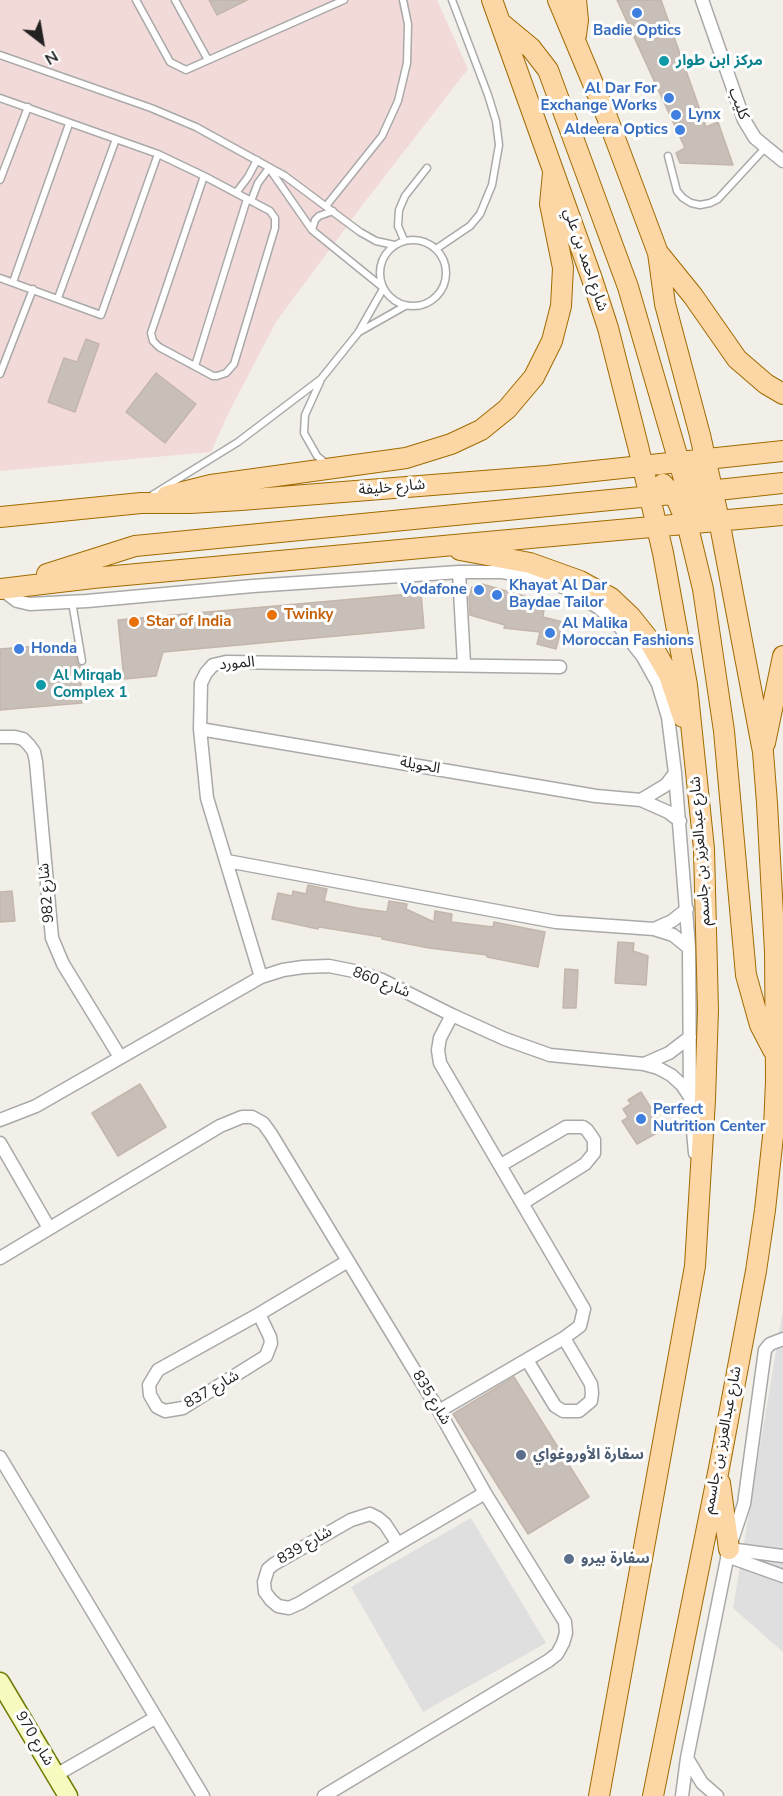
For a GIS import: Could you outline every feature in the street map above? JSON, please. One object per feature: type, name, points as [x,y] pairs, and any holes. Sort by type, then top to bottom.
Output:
[{"type":"main road","name":"شارع احمد بن علي","points":[[492,0],[554,169],[608,328],[656,526]]},
{"type":"main road","points":[[558,0],[575,37],[658,253],[665,304],[700,435],[719,520]]},
{"type":"main road","points":[[575,37],[578,20],[576,0]]},
{"type":"main road","points":[[500,22],[531,48],[548,70],[628,287],[679,463],[681,493],[703,589],[724,731],[746,975],[760,1025],[775,1052]]},
{"type":"main road","points":[[141,502],[211,485],[406,458],[451,444],[481,430],[507,409],[534,377],[552,341],[562,296],[563,268],[549,204],[554,169]]},
{"type":"main road","points":[[658,253],[693,296],[737,359],[766,384],[783,394]]},
{"type":"main road","name":"شارع خليفة","points":[[0,517],[141,502],[190,503],[240,500],[547,476],[783,451]]},
{"type":"main road","points":[[656,526],[700,471],[705,459]]},
{"type":"main road","points":[[642,466],[719,520]]},
{"type":"main road","points":[[0,589],[135,546],[435,515],[783,483]]},
{"type":"main road","points":[[0,589],[93,578],[783,515]]},
{"type":"main road","name":"شارع عبدالعزيز بن جاسمم","points":[[653,1796],[756,1271],[779,1076],[775,1052],[775,951],[763,752],[719,520]]},
{"type":"main road","name":"شارع عبدالعزيز بن جاسمم","points":[[599,1796],[695,1266],[708,1010],[704,849],[687,685],[676,619],[656,526]]},
{"type":"main road","points":[[434,546],[530,563],[580,581],[611,598],[631,617],[647,637],[669,675],[696,769]]},
{"type":"main road","points":[[763,752],[783,657]]},
{"type":"main road","points":[[719,1468],[728,1552]]},
{"type":"street","name":"كليب","points":[[702,0],[749,130],[783,161]]},
{"type":"street","name":"شارع عبدالعزيز بن جاسمم","points":[[459,573],[502,572],[540,578],[568,589],[599,608],[619,626],[643,657],[658,684],[668,717],[680,822],[689,948],[690,1097],[694,1148],[700,1179]]},
{"type":"street","points":[[0,589],[23,603],[72,602],[253,586],[459,573],[464,664]]},
{"type":"street","name":"المورد","points":[[261,977],[207,798],[200,729],[201,683],[206,673],[213,666],[226,662],[560,667]]},
{"type":"street","name":"الحويلة","points":[[200,729],[596,796],[641,800],[668,812],[680,822]]},
{"type":"street","name":"شارع 982","points":[[0,737],[15,737],[23,740],[34,752],[52,938],[63,964],[120,1057]]},
{"type":"street","points":[[641,800],[666,785],[675,773]]},
{"type":"street","points":[[227,861],[556,922],[654,929],[673,935],[689,948]]},
{"type":"street","points":[[654,929],[672,921],[687,909]]},
{"type":"street","name":"شارع 860","points":[[0,1120],[36,1106],[261,977],[283,970],[328,966],[382,980],[505,1039],[550,1055],[644,1064],[658,1068],[671,1075],[690,1097]]},
{"type":"street","points":[[439,1411],[564,1338],[580,1326],[584,1309],[501,1165],[448,1079],[438,1050],[440,1038],[452,1015]]},
{"type":"street","points":[[644,1064],[669,1053],[690,1037]]},
{"type":"street","name":"شارع 835","points":[[0,1258],[226,1123],[242,1117],[252,1117],[263,1123],[271,1134],[439,1411],[485,1492],[565,1622],[566,1633],[563,1644],[557,1654],[548,1661],[324,1796]]},
{"type":"street","points":[[501,1165],[566,1127],[583,1126],[594,1140],[594,1153],[591,1159],[523,1203]]},
{"type":"street","points":[[0,1143],[49,1228]]},
{"type":"street","name":"شارع 837","points":[[258,1314],[270,1336],[271,1343],[266,1356],[183,1408],[165,1412],[157,1407],[150,1395],[149,1385],[158,1370],[348,1261]]},
{"type":"street","points":[[527,1360],[555,1406],[563,1411],[579,1411],[591,1401],[591,1384],[564,1338]]},
{"type":"street","name":"شارع عبدالعزيز بن جاسمم","points":[[682,1796],[687,1758],[728,1552],[744,1504],[765,1350],[770,1344],[783,1339]]},
{"type":"street","points":[[0,1457],[203,1796]]},
{"type":"street","name":"شارع 839","points":[[398,1544],[385,1524],[378,1518],[370,1514],[361,1515],[274,1563],[265,1576],[266,1592],[278,1606],[289,1608],[398,1544],[485,1492]]},
{"type":"street","points":[[728,1552],[783,1557]]},
{"type":"street","points":[[728,1552],[783,1576]]},
{"type":"street","name":"شارع 970","points":[[0,1682],[68,1796]]},
{"type":"street","points":[[56,1775],[155,1718]]},
{"type":"street","points":[[687,1758],[702,1784],[717,1796]]},
{"type":"lane","points":[[136,0],[170,62],[186,70],[344,0]]},
{"type":"lane","points":[[175,0],[208,60]]},
{"type":"lane","points":[[326,206],[382,136],[398,101],[407,63],[408,24],[403,0]]},
{"type":"lane","points":[[436,249],[470,226],[480,214],[494,177],[499,145],[496,121],[488,95],[452,0]]},
{"type":"lane","points":[[0,55],[151,108],[222,140],[285,176],[368,237],[394,245]]},
{"type":"lane","points":[[0,98],[158,154],[204,176],[270,211],[276,224],[234,363],[226,373],[217,376],[159,347],[153,341],[152,333],[204,176]]},
{"type":"lane","points":[[0,180],[28,107]]},
{"type":"lane","points":[[13,282],[69,123]]},
{"type":"lane","points":[[58,298],[116,139]]},
{"type":"lane","points":[[668,156],[677,191],[691,203],[700,205],[718,199],[765,147]]},
{"type":"lane","points":[[0,278],[101,315],[158,154]]},
{"type":"lane","points":[[236,193],[257,160]]},
{"type":"lane","points":[[195,366],[249,200],[269,168]]},
{"type":"lane","points":[[141,502],[238,442],[321,379],[358,333],[382,288],[379,270],[381,260],[394,245],[404,240],[416,239],[427,242],[436,249],[446,267],[446,278],[442,289],[427,304],[405,306],[392,300],[382,288],[312,231],[269,168]]},
{"type":"lane","points":[[404,240],[399,226],[399,210],[405,196],[427,168]]},
{"type":"lane","points":[[312,231],[319,216],[333,211]]},
{"type":"lane","points":[[0,374],[33,289]]},
{"type":"lane","points":[[358,333],[405,306]]},
{"type":"lane","points":[[321,379],[305,415],[304,433],[317,456],[335,469]]},
{"type":"lane","points":[[72,602],[82,661]]},
{"type":"shaded area","points":[[0,0],[437,0],[468,69],[364,203],[276,322],[211,452],[0,471]]},
{"type":"shaded area","points":[[783,1309],[783,1652],[733,1608]]},
{"type":"shaded area","points":[[471,1518],[546,1643],[423,1712],[351,1587]]},
{"type":"building","points":[[209,0],[247,0],[217,15]]},
{"type":"building","name":"مركز ابن طوار","points":[[617,0],[661,0],[706,127],[718,122],[733,165],[680,163],[676,153],[685,148]]},
{"type":"building","points":[[86,339],[99,344],[75,412],[48,402],[64,358],[77,362]]},
{"type":"building","points":[[156,373],[196,404],[165,443],[126,412]]},
{"type":"building","points":[[482,584],[545,602],[543,617],[563,622],[556,649],[537,644],[540,632],[504,628],[505,625],[470,615],[469,598],[472,587],[480,589]]},
{"type":"building","points":[[421,593],[424,628],[163,652],[156,676],[124,679],[118,620]]},
{"type":"building","name":"Al Mirqab Complex 1","points":[[74,643],[77,662],[80,666],[82,703],[0,710],[0,649]]},
{"type":"building","points":[[308,885],[327,889],[324,901],[357,908],[387,912],[389,901],[407,904],[406,909],[434,922],[435,911],[452,914],[451,922],[493,927],[494,922],[545,932],[538,967],[487,957],[487,955],[429,948],[382,939],[382,937],[319,927],[318,929],[272,919],[278,893],[292,896],[293,891],[306,894]]},
{"type":"building","points":[[12,891],[15,921],[0,922],[0,892]]},
{"type":"building","points":[[618,942],[634,943],[633,951],[648,956],[646,985],[615,983]]},
{"type":"building","points":[[565,969],[578,970],[576,1008],[563,1008]]},
{"type":"building","points":[[140,1084],[166,1127],[118,1156],[92,1113]]},
{"type":"building","name":"Perfect Nutrition Center","points":[[641,1092],[664,1129],[637,1144],[622,1121],[628,1117],[623,1109],[631,1104],[628,1100]]},
{"type":"building","name":"سفارة الأوروغواي","points":[[514,1377],[589,1497],[528,1534],[453,1414]]},
{"type":"place","name":"Badie Optics","points":[[637,13]]},
{"type":"place","name":"مركز ابن طوار","points":[[664,61]]},
{"type":"place","name":"Al Dar For Exchange Works","points":[[669,98]]},
{"type":"place","name":"Lynx","points":[[676,115]]},
{"type":"place","name":"Aldeera Optics","points":[[680,130]]},
{"type":"place","name":"Vodafone","points":[[479,590]]},
{"type":"place","name":"Khayat Al Dar Baydae Tailor","points":[[497,595]]},
{"type":"place","name":"Twinky","points":[[272,615]]},
{"type":"place","name":"Star of India","points":[[134,622]]},
{"type":"place","name":"Al Malika Moroccan Fashions","points":[[550,633]]},
{"type":"place","name":"Honda","points":[[19,649]]},
{"type":"place","name":"Al Mirqab Complex 1","points":[[41,685]]},
{"type":"place","name":"Perfect Nutrition Center","points":[[641,1119]]},
{"type":"place","name":"سفارة الأوروغواي","points":[[521,1455]]},
{"type":"place","name":"سفارة بيرو","points":[[569,1559]]}]
